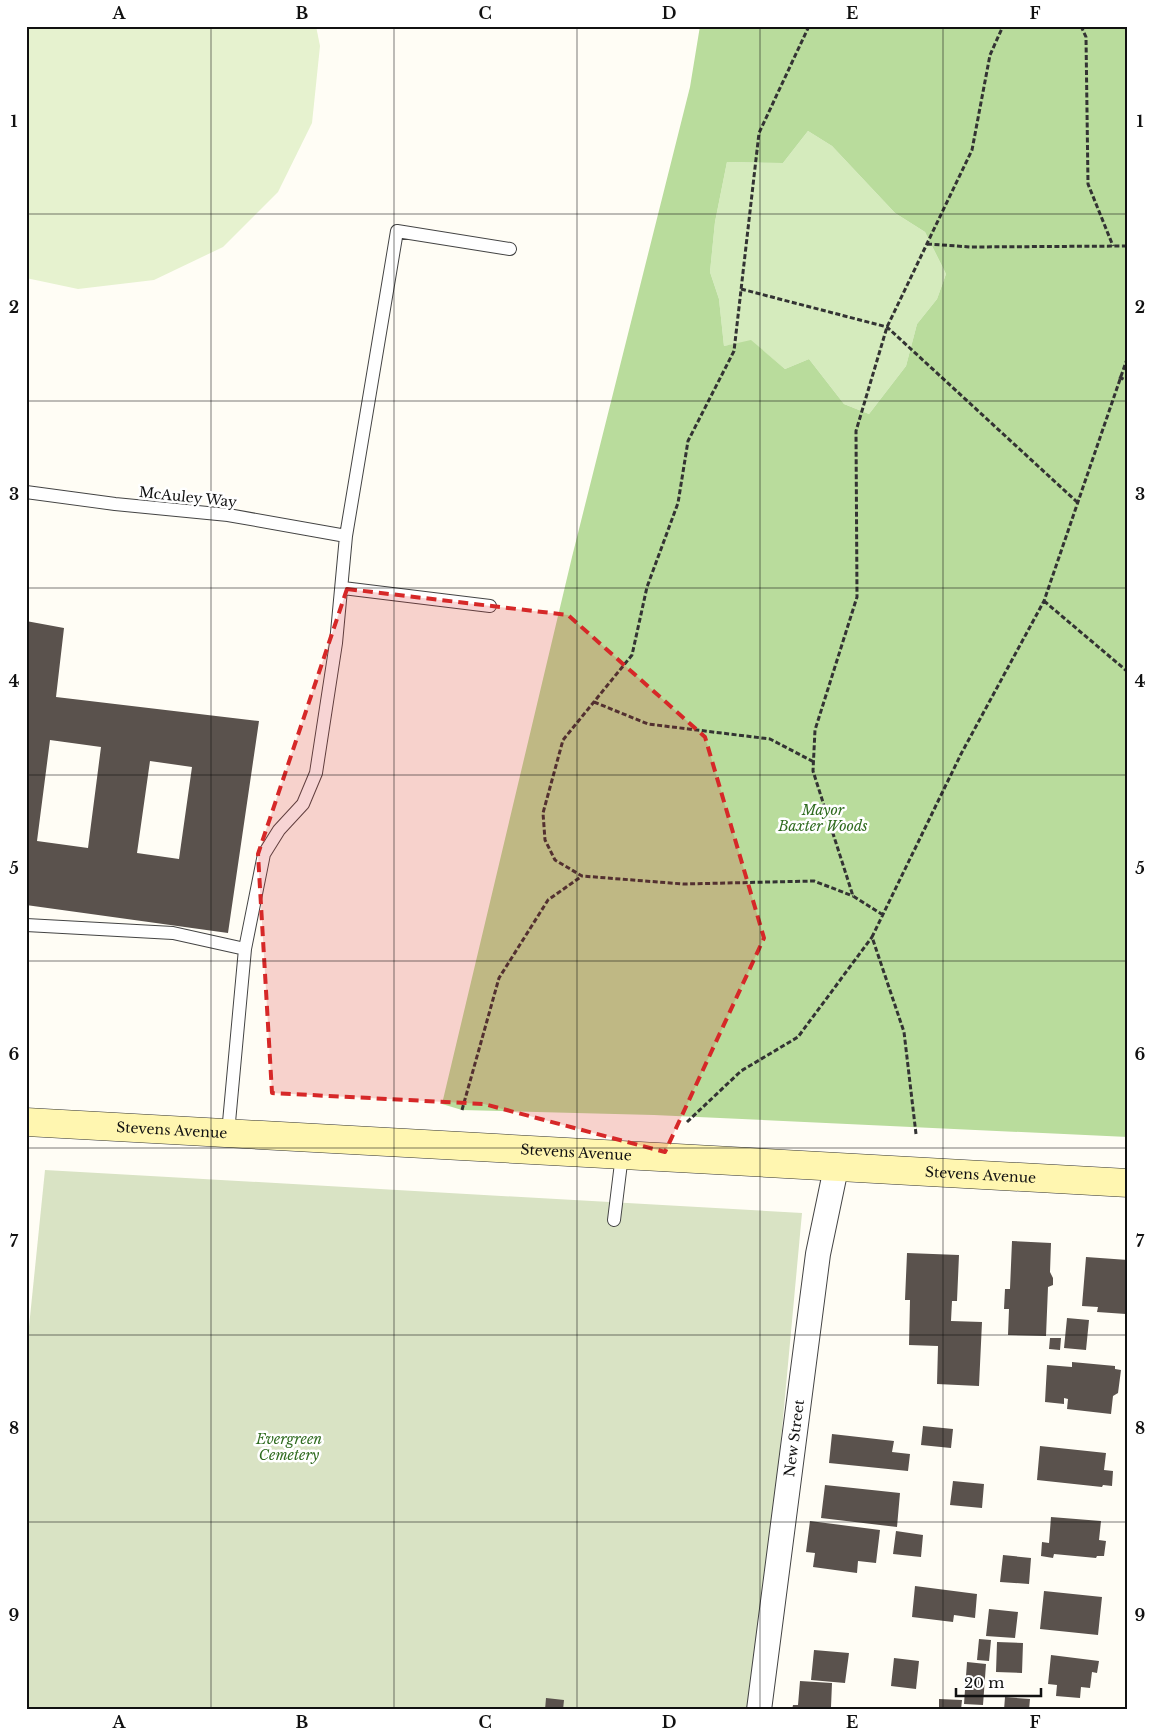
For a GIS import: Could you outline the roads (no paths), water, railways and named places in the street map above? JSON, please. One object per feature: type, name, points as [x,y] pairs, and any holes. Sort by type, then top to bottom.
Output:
[{"type":"main road","name":"Stevens Avenue","points":[[26,1122],[1128,1183]]},
{"type":"street","name":"New Street","points":[[759,1710],[818,1254],[836,1168]]},
{"type":"lane","points":[[228,1134],[245,949],[264,854],[279,830],[303,804],[316,773],[343,588],[346,536],[397,231],[510,249]]},
{"type":"lane","name":"McAuley Way","points":[[26,492],[115,504],[228,515],[346,536]]},
{"type":"lane","points":[[343,588],[490,606]]},
{"type":"lane","points":[[26,925],[173,933],[245,949]]},
{"type":"lane","points":[[614,1220],[622,1155]]},
{"type":"park label","name":"Mayor Baxter Woods","points":[[823,818]]},
{"type":"park label","name":"Evergreen Cemetery","points":[[289,1448]]}]
